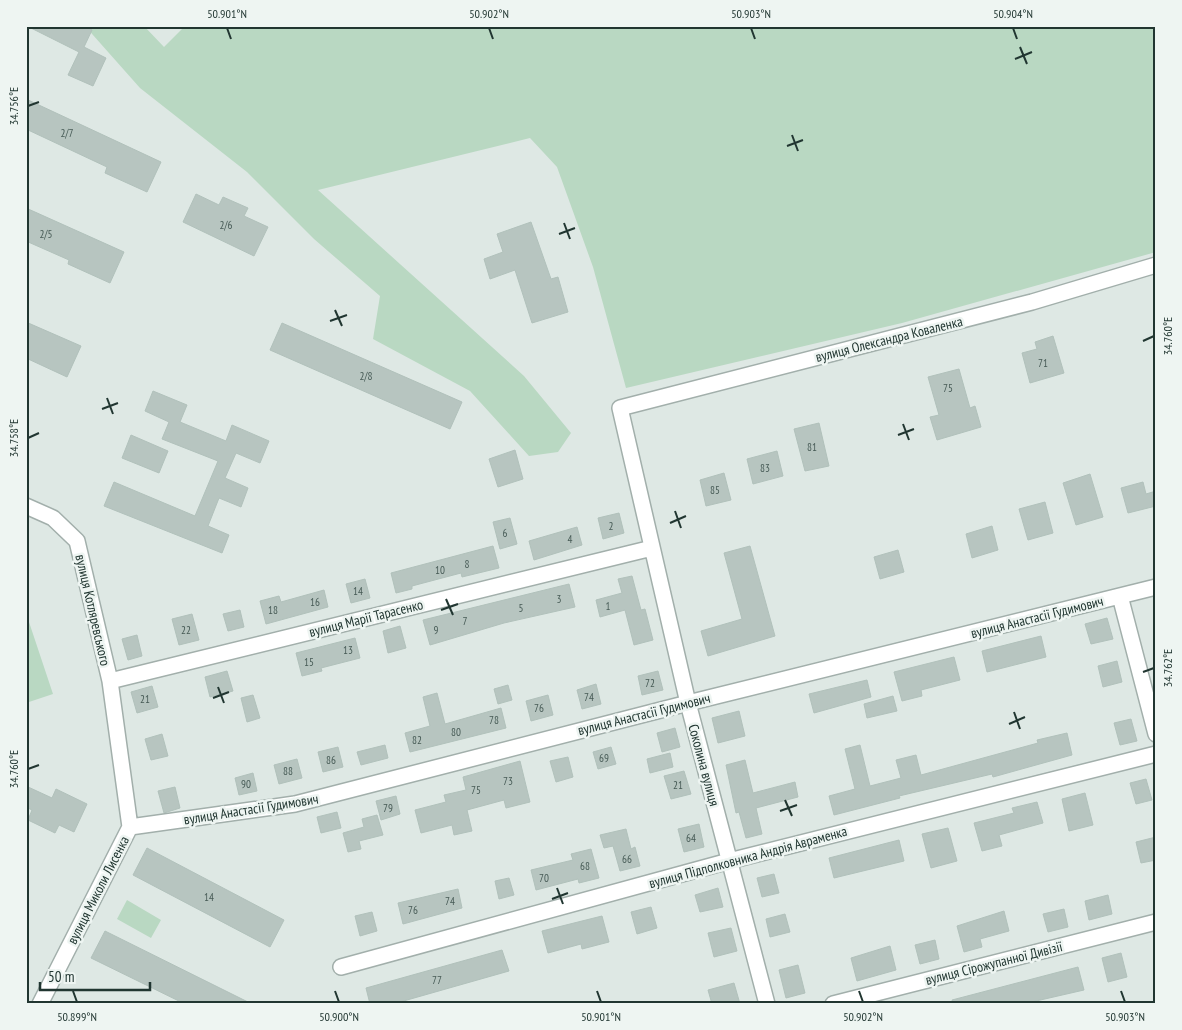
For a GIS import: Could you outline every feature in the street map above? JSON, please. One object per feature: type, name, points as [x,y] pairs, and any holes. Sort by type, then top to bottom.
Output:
[{"type":"street","name":"вулиця Олександра Коваленка","points":[[620,408],[1032,302],[1156,265]]},
{"type":"street","name":"Соколина вулиця","points":[[620,408],[688,703],[767,1004]]},
{"type":"street","name":"вулиця Котляревського","points":[[26,506],[53,518],[77,541],[110,681]]},
{"type":"street","name":"вулиця Марії Тарасенко","points":[[110,681],[652,548]]},
{"type":"street","name":"вулиця Анастасії Гудимович","points":[[130,827],[295,804],[688,703],[1156,587]]},
{"type":"street","points":[[1120,596],[1156,734]]},
{"type":"street","name":"вулиця Миколи Лисенка","points":[[40,1004],[130,827],[110,681]]},
{"type":"street","name":"вулиця Підполковника Андрія Авраменка","points":[[341,966],[729,861],[1156,754]]},
{"type":"street","name":"вулиця Сірожупанної Дивізії","points":[[833,1004],[1156,922]]},
{"type":"green space","points":[[85,26],[144,26],[164,47],[185,26],[1156,26],[1156,252],[902,323],[626,388],[593,267],[557,167],[530,138],[318,190],[524,376],[571,433],[558,452],[529,456],[470,391],[373,339],[380,296],[314,239],[247,172],[140,88]]},
{"type":"green space","points":[[26,613],[53,694],[26,703]]},
{"type":"green space","points":[[127,900],[161,920],[151,938],[117,919]]},
{"type":"building","points":[[27,26],[85,26],[92,30],[84,47],[106,58],[93,86],[68,75],[79,52]]},
{"type":"building","points":[[26,99],[161,162],[147,192],[105,173],[107,167],[26,129]]},
{"type":"building","points":[[196,194],[219,205],[223,197],[248,208],[244,216],[268,227],[254,256],[183,222]]},
{"type":"building","points":[[26,208],[124,252],[110,283],[68,264],[69,260],[26,241]]},
{"type":"building","points":[[531,222],[551,279],[558,277],[568,312],[532,323],[515,270],[490,279],[484,259],[503,252],[497,234]]},
{"type":"building","points":[[26,322],[81,346],[67,377],[26,358]]},
{"type":"building","points":[[282,323],[462,402],[450,429],[270,350]]},
{"type":"building","points":[[1053,336],[1064,373],[1030,383],[1022,353],[1037,349],[1035,342]]},
{"type":"building","points":[[959,369],[970,408],[975,406],[981,427],[937,440],[930,417],[939,415],[928,377]]},
{"type":"building","points":[[153,391],[187,405],[180,422],[226,441],[232,425],[269,441],[260,463],[236,453],[225,478],[248,488],[241,507],[219,498],[208,526],[229,535],[222,553],[104,506],[114,482],[195,516],[218,461],[162,439],[169,422],[145,411]]},
{"type":"building","points":[[819,423],[829,466],[805,471],[794,429]]},
{"type":"building","points":[[131,435],[168,451],[159,473],[122,458]]},
{"type":"building","points":[[515,450],[523,479],[498,487],[489,459]]},
{"type":"building","points":[[777,451],[783,476],[753,484],[747,459]]},
{"type":"building","points":[[724,473],[731,500],[706,506],[700,480]]},
{"type":"building","points":[[1090,474],[1103,517],[1076,525],[1063,483]]},
{"type":"building","points":[[1143,482],[1146,494],[1156,491],[1156,506],[1128,513],[1121,488]]},
{"type":"building","points":[[1045,502],[1053,533],[1028,540],[1019,509]]},
{"type":"building","points":[[619,513],[624,533],[603,539],[598,518]]},
{"type":"building","points":[[510,518],[517,544],[500,549],[493,522]]},
{"type":"building","points":[[992,526],[998,550],[972,558],[966,534]]},
{"type":"building","points":[[577,527],[582,545],[534,560],[529,541]]},
{"type":"building","points":[[493,546],[499,568],[462,577],[461,573],[412,586],[412,589],[396,593],[391,573]]},
{"type":"building","points":[[750,546],[775,636],[708,656],[701,631],[742,619],[724,553]]},
{"type":"building","points":[[898,550],[904,572],[880,579],[874,557]]},
{"type":"building","points":[[632,576],[641,610],[645,609],[653,640],[634,645],[625,610],[600,617],[596,600],[622,593],[618,579]]},
{"type":"building","points":[[365,579],[370,598],[351,603],[346,584]]},
{"type":"building","points":[[569,584],[575,607],[504,623],[430,645],[423,620]]},
{"type":"building","points":[[324,590],[328,607],[266,624],[260,601],[279,596],[281,602]]},
{"type":"building","points":[[240,610],[244,627],[228,631],[223,614]]},
{"type":"building","points":[[192,614],[199,640],[179,645],[172,619]]},
{"type":"building","points":[[1107,618],[1113,639],[1091,644],[1085,624]]},
{"type":"building","points":[[400,626],[406,648],[388,653],[383,631]]},
{"type":"building","points":[[137,635],[142,656],[128,660],[122,639]]},
{"type":"building","points":[[1041,636],[1046,657],[987,672],[982,651]]},
{"type":"building","points":[[355,638],[360,658],[321,668],[322,671],[302,676],[296,653]]},
{"type":"building","points":[[954,657],[960,680],[921,690],[922,696],[902,701],[894,672]]},
{"type":"building","points":[[1117,661],[1122,682],[1103,687],[1098,666]]},
{"type":"building","points":[[227,671],[233,691],[210,697],[205,677]]},
{"type":"building","points":[[658,671],[663,690],[642,695],[638,676]]},
{"type":"building","points":[[867,680],[871,697],[814,713],[809,694]]},
{"type":"building","points":[[596,684],[601,704],[582,709],[577,690]]},
{"type":"building","points":[[508,685],[512,700],[498,704],[494,689]]},
{"type":"building","points":[[152,686],[158,707],[137,713],[131,692]]},
{"type":"building","points":[[437,693],[445,724],[501,708],[506,728],[410,752],[405,733],[430,726],[423,697]]},
{"type":"building","points":[[253,695],[260,718],[247,722],[241,698]]},
{"type":"building","points":[[548,695],[553,715],[531,721],[526,701]]},
{"type":"building","points":[[893,696],[897,711],[867,718],[864,704]]},
{"type":"building","points":[[739,711],[745,736],[718,743],[712,718]]},
{"type":"building","points":[[1131,719],[1137,741],[1120,745],[1114,723]]},
{"type":"building","points":[[675,728],[680,747],[662,752],[657,733]]},
{"type":"building","points":[[1067,733],[1072,755],[993,777],[992,774],[899,796],[900,798],[834,815],[829,796],[855,789],[845,749],[860,745],[870,786],[901,778],[896,760],[916,755],[921,775],[1038,743],[1037,740]]},
{"type":"building","points":[[162,734],[168,756],[151,760],[145,739]]},
{"type":"building","points":[[385,745],[388,758],[361,765],[357,752]]},
{"type":"building","points":[[338,747],[343,767],[323,772],[318,752]]},
{"type":"building","points":[[611,747],[616,764],[598,769],[593,752]]},
{"type":"building","points":[[670,753],[673,767],[650,773],[647,759]]},
{"type":"building","points":[[568,757],[573,777],[556,782],[550,761]]},
{"type":"building","points":[[297,759],[302,778],[279,784],[274,765]]},
{"type":"building","points":[[745,760],[753,793],[795,782],[798,797],[756,808],[762,834],[746,838],[739,812],[736,813],[726,765]]},
{"type":"building","points":[[520,761],[530,802],[506,808],[504,800],[467,810],[472,831],[454,835],[452,825],[421,833],[415,810],[446,802],[444,795],[466,790],[463,777]]},
{"type":"building","points":[[684,771],[691,794],[671,799],[664,776]]},
{"type":"building","points":[[253,773],[257,791],[239,795],[235,778]]},
{"type":"building","points":[[1146,779],[1152,800],[1136,804],[1130,783]]},
{"type":"building","points":[[26,786],[52,798],[56,789],[87,804],[74,832],[59,825],[55,833],[28,820],[32,810],[26,807]]},
{"type":"building","points":[[175,787],[180,808],[164,813],[158,791]]},
{"type":"building","points":[[1085,793],[1093,825],[1069,831],[1062,799]]},
{"type":"building","points":[[396,796],[400,814],[381,820],[376,801]]},
{"type":"building","points":[[1037,802],[1043,823],[999,835],[1002,846],[982,851],[974,823],[1014,813],[1012,808]]},
{"type":"building","points":[[337,812],[341,828],[321,833],[317,817]]},
{"type":"building","points":[[377,815],[383,835],[359,841],[361,849],[348,852],[343,833],[364,827],[362,819]]},
{"type":"building","points":[[699,824],[704,847],[684,852],[678,829]]},
{"type":"building","points":[[948,828],[957,861],[931,868],[922,834]]},
{"type":"building","points":[[626,829],[631,849],[635,847],[640,866],[620,871],[613,846],[604,848],[600,835]]},
{"type":"building","points":[[1156,837],[1156,860],[1141,863],[1136,842]]},
{"type":"building","points":[[899,840],[904,861],[834,878],[829,858]]},
{"type":"building","points":[[147,848],[284,920],[270,947],[133,875]]},
{"type":"building","points":[[591,849],[599,878],[579,883],[578,879],[536,890],[531,870],[573,860],[571,854]]},
{"type":"building","points":[[774,874],[779,893],[762,897],[757,878]]},
{"type":"building","points":[[509,878],[514,895],[499,899],[495,881]]},
{"type":"building","points":[[718,888],[723,907],[700,912],[695,895]]},
{"type":"building","points":[[458,889],[462,908],[403,924],[398,903]]},
{"type":"building","points":[[1108,895],[1112,914],[1089,920],[1085,901]]},
{"type":"building","points":[[651,907],[657,928],[637,934],[631,912]]},
{"type":"building","points":[[1064,909],[1068,927],[1048,932],[1043,914]]},
{"type":"building","points":[[1004,911],[1009,931],[980,939],[982,947],[964,952],[957,926]]},
{"type":"building","points":[[372,912],[377,931],[360,936],[355,916]]},
{"type":"building","points":[[785,914],[790,932],[770,937],[766,919]]},
{"type":"building","points":[[602,916],[609,942],[582,949],[581,944],[548,953],[542,931]]},
{"type":"building","points":[[731,928],[737,951],[714,957],[708,933]]},
{"type":"building","points":[[105,931],[252,1004],[185,1004],[91,958]]},
{"type":"building","points":[[935,940],[939,959],[920,964],[915,945]]},
{"type":"building","points":[[890,946],[896,970],[857,981],[851,958]]},
{"type":"building","points":[[502,950],[509,971],[393,1004],[370,1004],[366,988]]},
{"type":"building","points":[[1121,953],[1127,977],[1108,982],[1102,958]]},
{"type":"building","points":[[798,965],[805,993],[786,998],[779,970]]},
{"type":"building","points":[[1078,967],[1084,990],[1023,1004],[953,1004],[952,1000]]},
{"type":"building","points":[[734,983],[740,1004],[712,1004],[708,990]]}]
